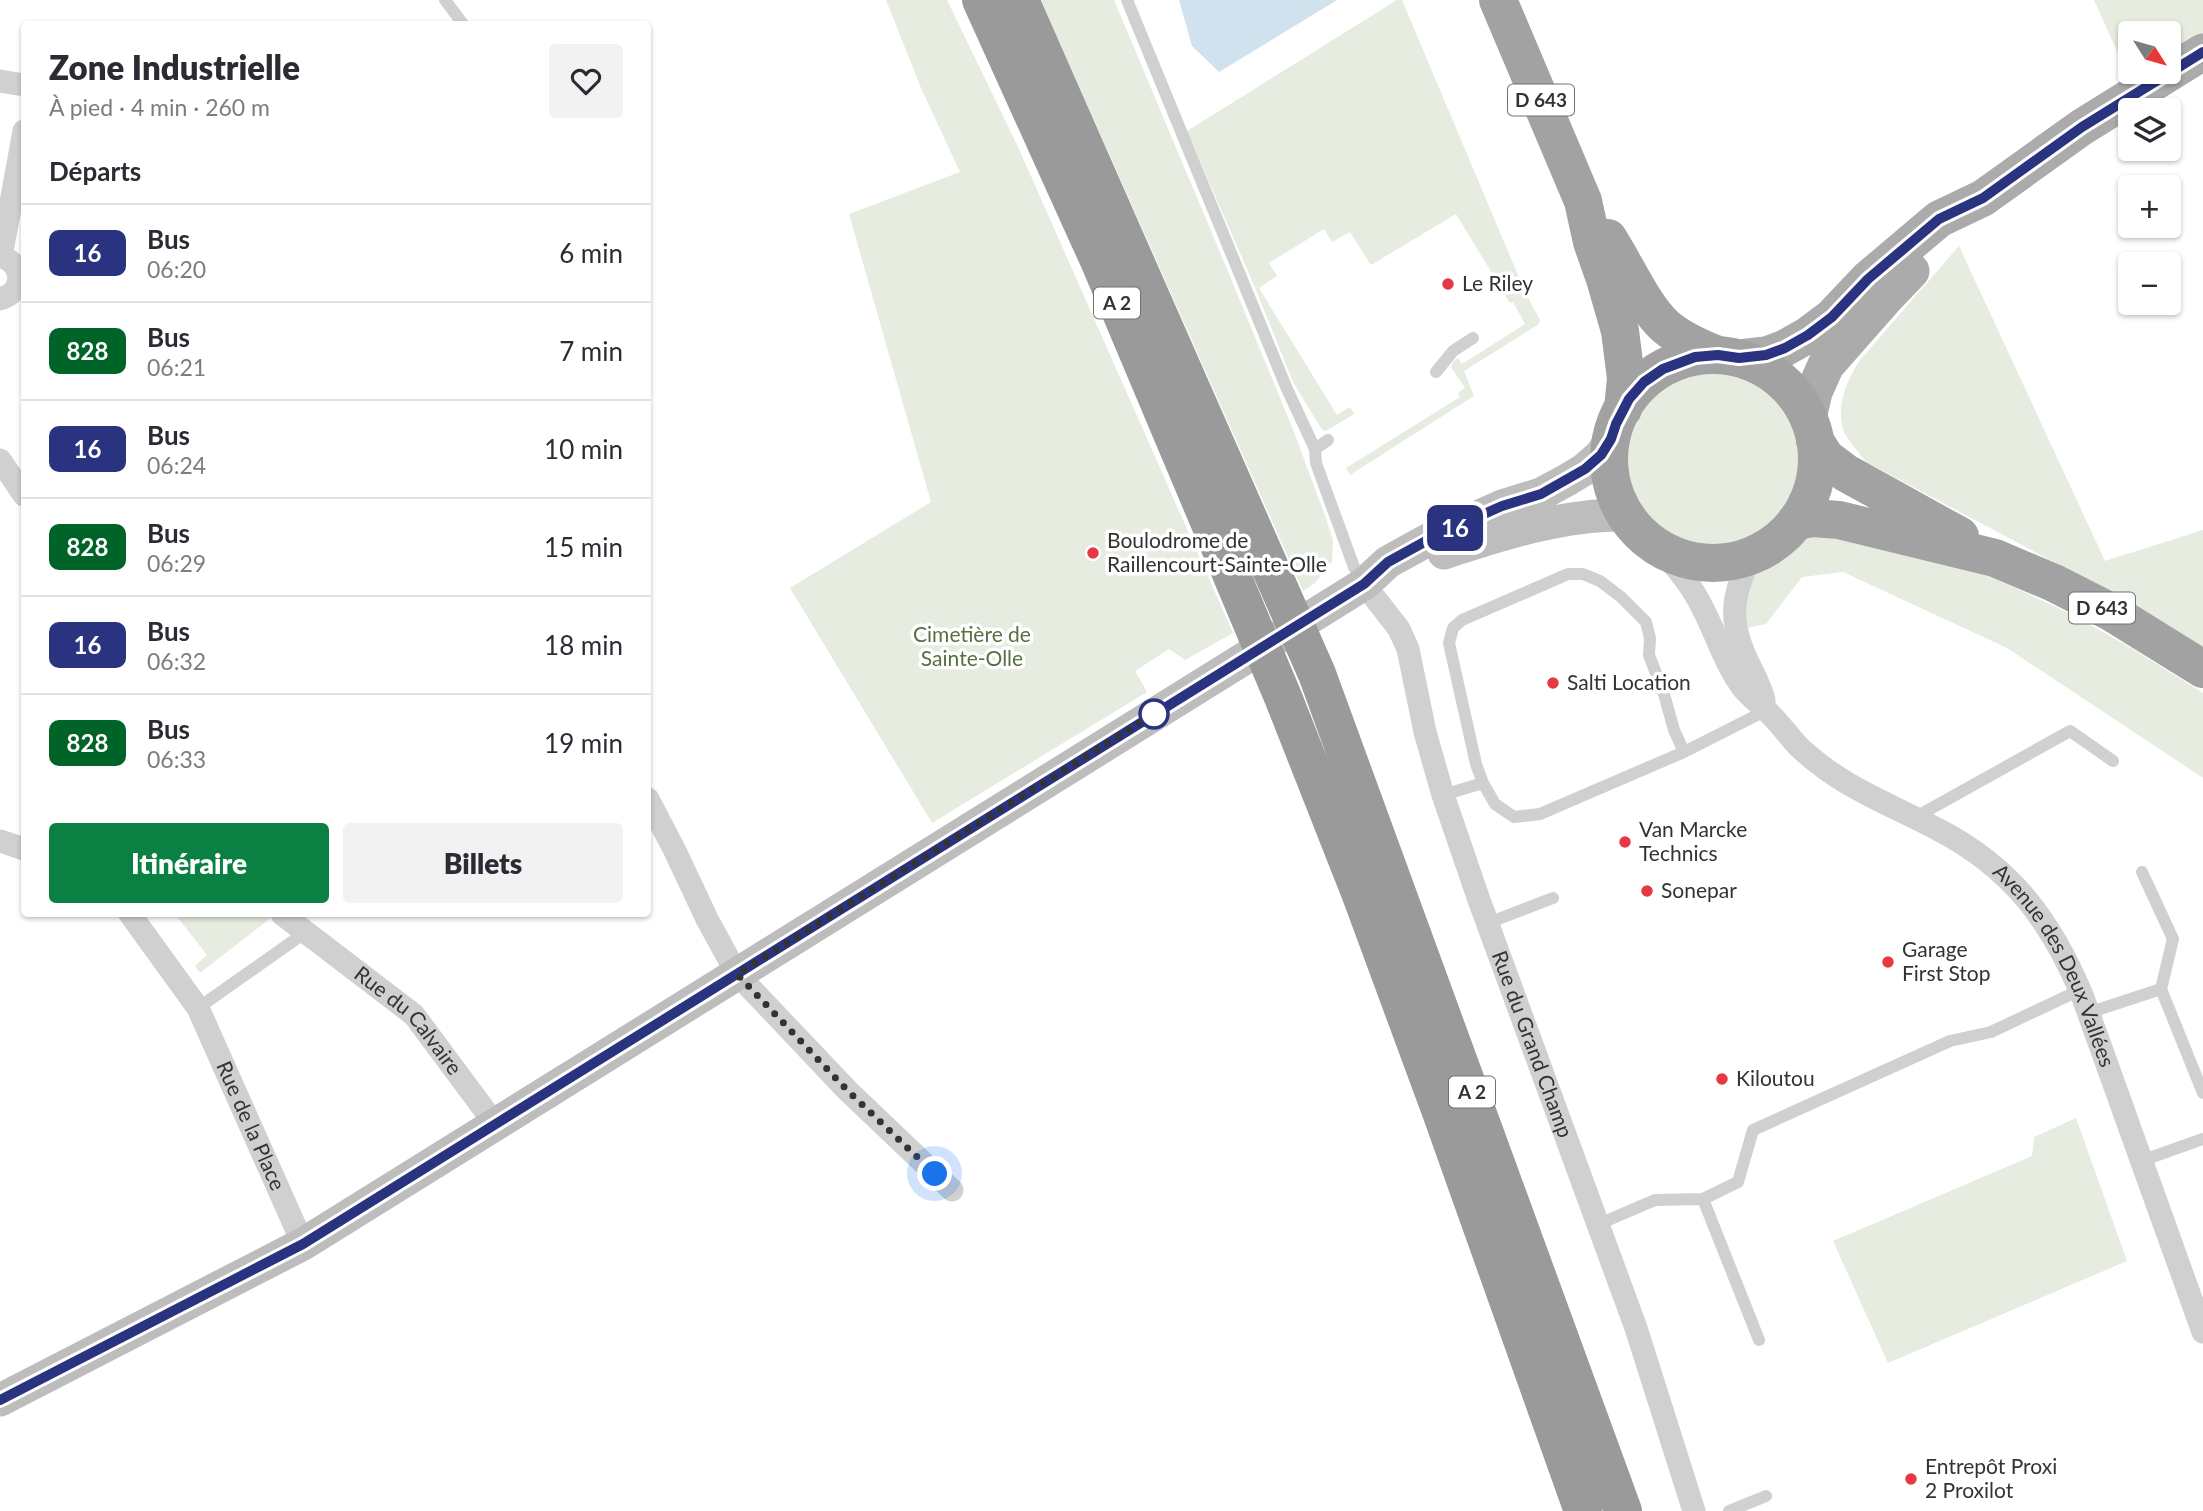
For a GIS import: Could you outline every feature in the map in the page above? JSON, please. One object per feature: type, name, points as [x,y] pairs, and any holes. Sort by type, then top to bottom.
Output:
[{"type":"highway","name":"A 2","points":[[981,0],[1101,265],[1283,697],[1441,1112],[1583,1511]]},
{"type":"highway","name":"A 2","points":[[1020,0],[1317,674],[1623,1511]]},
{"type":"highway","name":"D 643","points":[[1498,0],[1583,201],[1592,242],[1620,331],[1626,378],[1617,424]]},
{"type":"highway","name":"D 643","points":[[1583,201],[1624,263],[1647,304],[1662,323],[1684,340],[1728,357]]},
{"type":"highway","points":[[1728,357],[1761,367],[1781,380],[1797,397],[1812,429],[1817,462],[1814,483],[1804,509],[1783,536],[1751,556],[1735,561],[1704,563],[1658,548],[1640,533],[1619,503],[1609,466],[1617,424],[1644,382],[1663,369],[1684,360],[1728,357]]},
{"type":"highway","name":"D 643","points":[[1812,429],[1826,458],[1846,473],[1939,523],[1995,558],[2054,583],[2111,612],[2203,669]]},
{"type":"highway","name":"D 643","points":[[1796,521],[1813,518],[1839,520],[1995,558]]},
{"type":"main road","points":[[1728,357],[1766,355],[1808,335],[1832,317],[1868,279],[1939,219],[1983,198],[2082,127],[2203,52]]},
{"type":"main road","points":[[1812,429],[1814,392],[1826,365],[1885,297],[1951,235],[1983,198]]},
{"type":"main road","points":[[1364,584],[1388,562],[1437,535],[1502,506],[1541,494],[1585,469],[1601,455],[1617,424]]},
{"type":"main road","points":[[0,1400],[303,1244],[1364,584],[1493,537],[1587,516],[1625,515]]},
{"type":"street","points":[[0,81],[21,84]]},
{"type":"street","points":[[21,147],[1,257],[12,262],[21,277]]},
{"type":"street","points":[[0,299],[14,292],[21,281]]},
{"type":"street","points":[[0,460],[21,491]]},
{"type":"street","name":"Avenue des Deux Vallées","points":[[1658,548],[1689,584],[1743,688],[1767,710],[1800,748],[1831,773],[1870,797],[1944,832],[1975,852],[2001,872],[2025,896],[2043,920],[2061,947],[2080,990],[2203,1332]]},
{"type":"street","name":"Avenue des Deux Vallées","points":[[1751,556],[1735,594],[1734,621],[1742,650],[1767,710]]},
{"type":"street","name":"Rue du Grand Champ","points":[[1364,584],[1395,623],[1408,649],[1425,732],[1442,790],[1599,1224],[1644,1353],[1694,1511]]},
{"type":"street","points":[[651,805],[737,974],[848,1091],[952,1190]]},
{"type":"street","points":[[0,841],[21,848]]},
{"type":"street","name":"Rue de la Place","points":[[132,917],[198,1008],[303,1244]]},
{"type":"street","name":"Rue du Calvaire","points":[[286,917],[414,1015],[495,1124]]},
{"type":"lane","points":[[444,0],[461,21]]},
{"type":"lane","points":[[1126,0],[1287,389],[1315,449],[1318,471],[1354,566],[1364,584]]},
{"type":"lane","points":[[1436,372],[1452,351],[1473,338]]},
{"type":"lane","points":[[1315,449],[1328,440]]},
{"type":"lane","points":[[1685,752],[1674,730],[1649,655],[1650,638],[1646,622],[1600,581],[1584,574],[1568,574],[1462,620],[1453,628],[1448,643],[1476,764],[1495,804],[1514,817],[1540,814],[1685,752],[1767,710]]},
{"type":"lane","points":[[1914,818],[2070,731],[2113,761]]},
{"type":"lane","points":[[1442,790],[1483,783]]},
{"type":"lane","points":[[2141,872],[2174,939],[2161,989],[2203,1093]]},
{"type":"lane","points":[[1488,923],[1553,898]]},
{"type":"lane","points":[[198,1008],[306,932]]},
{"type":"lane","points":[[2088,1013],[2161,989]]},
{"type":"lane","points":[[1599,1224],[1656,1200],[1703,1199],[1738,1182],[1753,1130],[1950,1041],[1991,1032],[2080,990]]},
{"type":"lane","points":[[2141,1161],[2203,1139]]},
{"type":"lane","points":[[1703,1199],[1759,1340]]},
{"type":"lane","points":[[1729,1511],[1766,1496]]},
{"type":"green space","name":"Cimetière de Sainte-Olle","points":[[886,0],[947,0],[1019,149],[1233,633],[1185,660],[1169,649],[1135,671],[1147,692],[932,823],[790,588],[931,502],[849,214],[960,172],[921,88]]},
{"type":"green space","points":[[1041,0],[1114,0],[1294,432],[1327,521],[1333,541],[1332,562],[1315,583],[1303,591]]},
{"type":"green space","points":[[1397,0],[1402,0],[1526,294],[1540,320],[1539,324],[1464,371],[1474,396],[1350,475],[1346,468],[1460,397],[1458,393],[1465,388],[1451,367],[1453,362],[1458,358],[1462,364],[1525,324],[1456,214],[1371,265],[1350,232],[1332,242],[1324,229],[1269,263],[1277,276],[1259,288],[1337,415],[1350,407],[1354,414],[1326,431],[1322,430],[1293,382],[1187,131]]},
{"type":"green space","points":[[2094,0],[2203,0],[2203,34],[2181,48],[2181,21],[2118,21],[2118,53]]},
{"type":"green space","points":[[1959,246],[2105,561],[2203,530],[2203,648],[2080,576],[1866,462],[1847,438],[1841,420],[1842,402],[1855,368]]},
{"type":"green space","points":[[1713,372],[1746,379],[1774,398],[1793,426],[1800,459],[1793,492],[1774,520],[1746,539],[1713,546],[1680,539],[1652,520],[1633,492],[1626,459],[1633,426],[1652,398],[1680,379]]},
{"type":"green space","points":[[1812,530],[1984,573],[2075,616],[2203,693],[2203,778],[2007,648],[1843,572],[1802,577],[1766,624],[1742,629],[1743,595],[1749,577],[1774,553]]},
{"type":"green space","points":[[177,917],[272,917],[200,973],[195,966],[207,955]]},
{"type":"green space","points":[[2076,1118],[2127,1261],[1888,1363],[1833,1241],[2032,1156],[2034,1137]]},
{"type":"water","points":[[1179,0],[1337,0],[1219,72],[1192,46]]},
{"type":"bus line","name":"16","points":[[0,1400],[303,1244],[1364,584],[1388,562],[1437,535],[1502,506],[1541,494],[1585,469],[1601,455],[1629,399],[1644,382],[1673,363],[1718,355],[1739,358],[1766,355],[1808,335],[1832,317],[1868,279],[1939,219],[1983,198],[2082,127],[2203,52]]},
{"type":"place","name":"Le Riley","points":[[1448,284]]},
{"type":"place","name":"Boulodrome de Raillencourt-Sainte-Olle","points":[[1093,553]]},
{"type":"place","name":"Salti Location","points":[[1553,683]]},
{"type":"place","name":"Van Marcke Technics","points":[[1625,842]]},
{"type":"place","name":"Sonepar","points":[[1647,891]]},
{"type":"place","name":"Garage First Stop","points":[[1888,962]]},
{"type":"place","name":"Kiloutou","points":[[1722,1079]]},
{"type":"place","name":"Entrepôt Proxi 2 Proxilot","points":[[1911,1479]]},
{"type":"route","points":[[935,1174],[848,1091],[737,974],[1154,714]]}]
